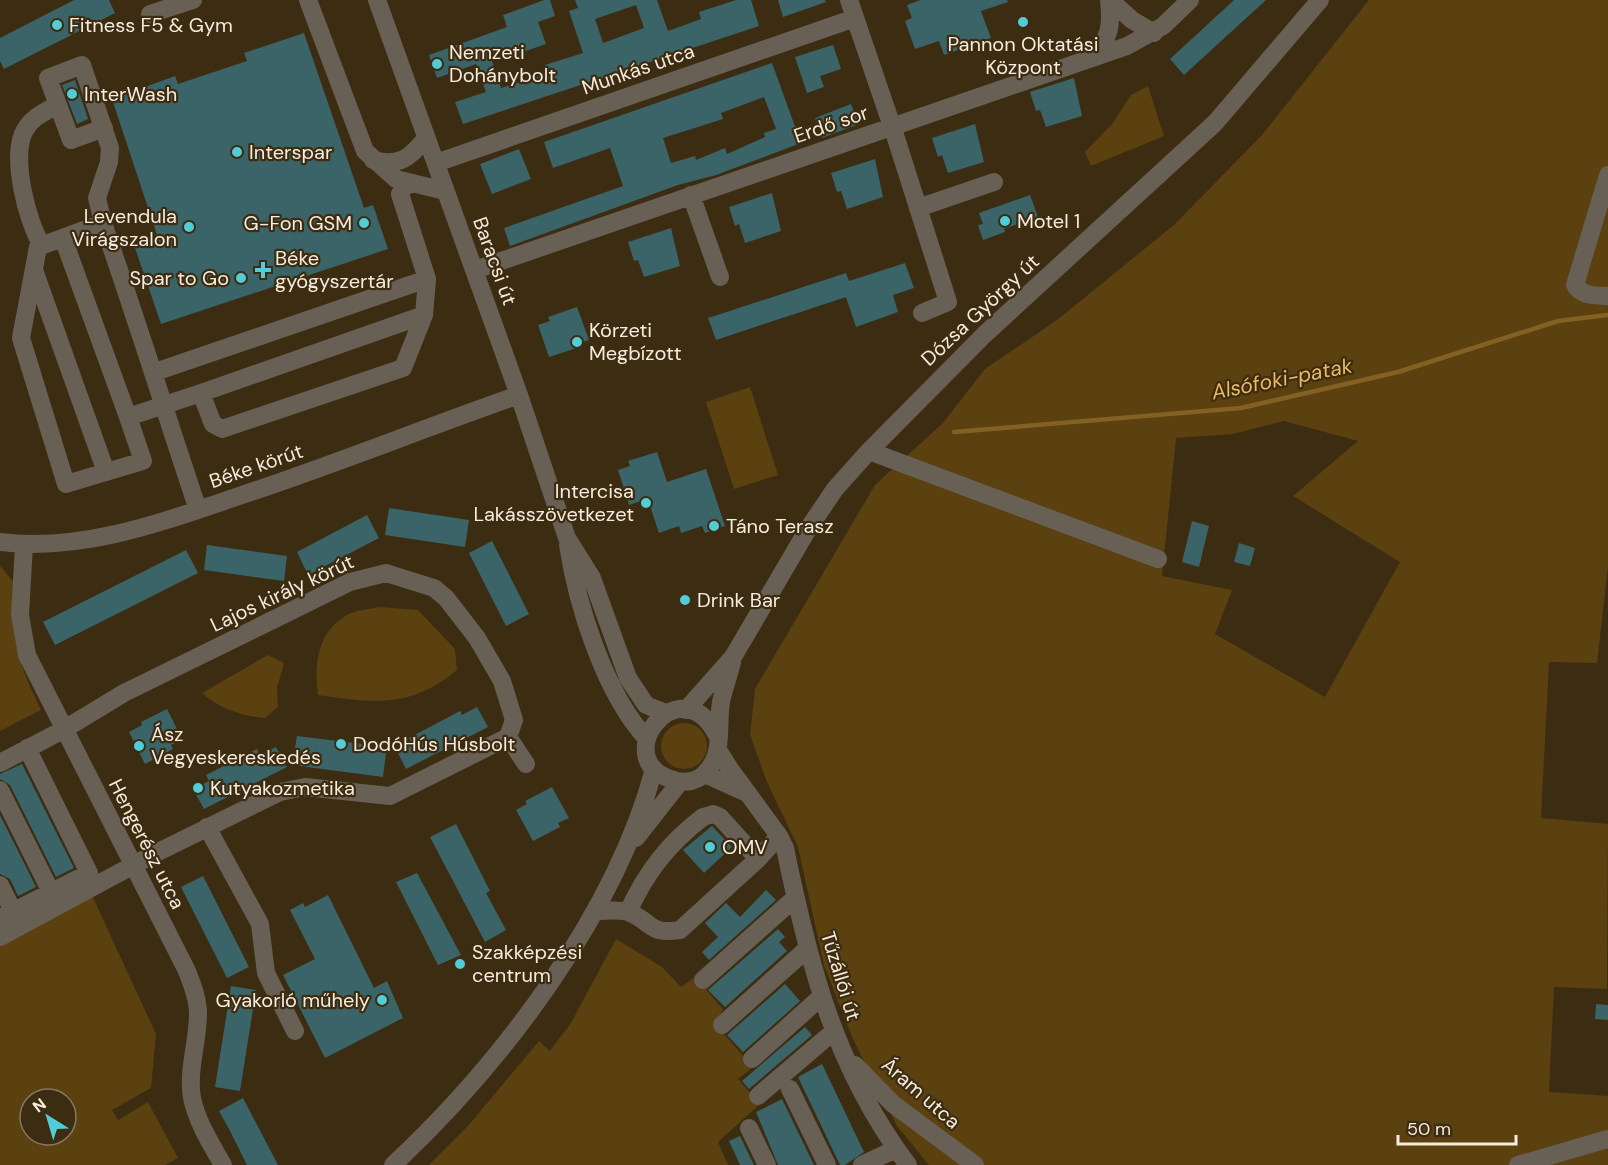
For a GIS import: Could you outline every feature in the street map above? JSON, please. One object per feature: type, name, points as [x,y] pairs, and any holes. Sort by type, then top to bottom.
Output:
[{"type":"street","points":[[150,14],[193,0]]},
{"type":"street","points":[[308,0],[358,138],[372,160],[387,173],[406,183],[416,182],[445,191]]},
{"type":"street","name":"Baracsi út","points":[[377,0],[519,395],[567,538],[574,582],[607,675],[632,721],[647,739]]},
{"type":"street","points":[[849,0],[948,302],[922,313]]},
{"type":"street","points":[[1109,0],[1132,20],[1154,33]]},
{"type":"street","points":[[1092,58],[1107,41],[1111,19],[1109,0]]},
{"type":"street","name":"Erdő sor","points":[[475,270],[1127,46],[1154,33],[1190,0]]},
{"type":"street","name":"Dózsa György út","points":[[686,710],[733,657],[808,529],[835,489],[869,451],[985,334],[1215,123],[1320,0]]},
{"type":"street","name":"Munkás utca","points":[[436,163],[855,18]]},
{"type":"street","points":[[104,128],[71,140],[48,78],[82,65],[104,128],[110,148],[109,162],[97,198],[103,223],[155,372],[198,510]]},
{"type":"street","points":[[42,245],[35,235],[28,208],[18,147],[24,131],[33,119],[57,105]]},
{"type":"street","points":[[372,160],[386,164],[406,160],[426,138]]},
{"type":"street","points":[[1608,175],[1575,285],[1581,292],[1589,295],[1608,296]]},
{"type":"street","points":[[918,208],[994,182]]},
{"type":"street","points":[[201,393],[213,424],[222,429],[403,368],[424,315],[426,279],[400,194],[406,183]]},
{"type":"street","points":[[691,195],[720,277]]},
{"type":"street","points":[[63,238],[142,461],[66,484],[21,338],[38,247],[103,223]]},
{"type":"street","points":[[34,269],[106,472]]},
{"type":"street","points":[[155,372],[426,279]]},
{"type":"street","points":[[128,417],[424,315]]},
{"type":"street","name":"Béke körút","points":[[0,542],[24,545],[107,536],[135,530],[198,510],[519,395]]},
{"type":"street","points":[[869,451],[1158,559]]},
{"type":"street","name":"Baracsi út","points":[[567,538],[592,578],[628,678],[646,705],[666,713]]},
{"type":"street","name":"Hengerész utca","points":[[24,545],[22,635],[35,675],[187,970],[195,992],[198,1012],[191,1078],[192,1097],[198,1119],[223,1165]]},
{"type":"street","name":"Lajos király körút","points":[[0,763],[63,730],[124,693],[350,582],[386,573],[434,588],[463,617],[505,689],[514,720],[508,737]]},
{"type":"street","name":"Dózsa György út","points":[[718,742],[721,702],[733,657]]},
{"type":"street","points":[[686,710],[705,717],[718,742],[714,763],[705,774],[698,779],[680,782],[666,778],[654,769],[647,754],[647,739],[650,728],[666,713],[686,710]]},
{"type":"street","points":[[0,938],[133,865],[292,787],[390,796],[508,737],[526,764]]},
{"type":"street","name":"Tűzállói út","points":[[718,742],[785,848],[808,948],[833,1032],[881,1127],[908,1165]]},
{"type":"street","points":[[0,885],[7,914],[89,873],[27,748]]},
{"type":"street","points":[[393,1165],[472,1085],[556,972],[595,911],[624,854],[654,769]]},
{"type":"street","points":[[705,774],[749,793]]},
{"type":"street","points":[[624,854],[680,782]]},
{"type":"street","points":[[0,790],[51,892]]},
{"type":"street","points":[[628,912],[641,882],[668,848],[703,817],[713,814],[720,817],[758,859]]},
{"type":"street","points":[[207,827],[260,924],[266,973],[295,1031]]},
{"type":"street","points":[[595,911],[628,912],[648,926],[664,932],[680,930],[758,859],[779,836]]},
{"type":"street","points":[[703,980],[795,898]]},
{"type":"street","points":[[722,1025],[808,948]]},
{"type":"street","points":[[752,1059],[822,996]]},
{"type":"street","points":[[758,1096],[833,1032]]},
{"type":"street","name":"Áram utca","points":[[841,1051],[893,1104],[975,1165]]},
{"type":"street","points":[[790,1089],[827,1165]]},
{"type":"street","points":[[749,1128],[767,1165]]},
{"type":"street","points":[[1518,1165],[1607,1139]]},
{"type":"street","points":[[862,1165],[896,1149]]},
{"type":"shaded area","points":[[1369,0],[1608,0],[1608,566],[1597,663],[1549,662],[1541,818],[1608,824],[1607,989],[1554,987],[1549,1092],[1608,1096],[1608,1165],[929,1165],[897,1126],[852,1037],[824,965],[798,847],[767,782],[750,735],[755,689],[875,485],[943,423],[985,369],[1057,320],[1174,225],[1262,135]],"holes":[[[1284,421],[1358,441],[1293,496],[1400,562],[1325,697],[1215,634],[1232,590],[1162,576],[1176,438],[1233,434]]]},
{"type":"shaded area","points":[[1148,86],[1164,136],[1091,166],[1085,152],[1113,123],[1131,95]]},
{"type":"shaded area","points":[[750,387],[778,475],[734,489],[706,402]]},
{"type":"shaded area","points":[[0,566],[15,584],[13,619],[17,649],[41,710],[0,731]]},
{"type":"shaded area","points":[[380,607],[418,610],[455,649],[457,670],[440,683],[423,691],[391,700],[357,700],[318,695],[318,661],[329,630],[351,613]]},
{"type":"shaded area","points":[[268,655],[284,663],[277,688],[278,707],[265,718],[232,711],[202,693]]},
{"type":"shaded area","points":[[684,723],[700,730],[707,746],[700,762],[684,769],[668,762],[661,746],[668,730]]},
{"type":"shaded area","points":[[90,891],[156,1034],[151,1088],[112,1110],[118,1120],[148,1102],[178,1158],[165,1165],[0,1165],[0,930]]},
{"type":"shaded area","points":[[616,939],[662,967],[681,987],[695,977],[723,1009],[715,1024],[753,1067],[738,1079],[760,1104],[718,1142],[728,1165],[429,1165],[468,1126],[539,1041],[550,1051],[571,1023]]},
{"type":"building","name":"Fitness F5 & Gym","points":[[74,0],[109,0],[115,13],[4,69],[0,61],[0,38]]},
{"type":"building","points":[[544,0],[550,0],[555,16],[538,22],[546,44],[517,54],[515,50],[491,58],[501,88],[547,74],[545,65],[583,53],[569,11],[578,8],[575,0],[657,0],[668,31],[701,19],[699,12],[736,0],[751,0],[759,26],[463,124],[455,102],[486,92],[476,64],[437,78],[429,55],[507,27],[503,15]],"holes":[[[636,5],[644,28],[603,43],[595,19]]]},
{"type":"building","points":[[778,0],[825,0],[826,2],[783,17]]},
{"type":"building","points":[[921,0],[1007,0],[1008,2],[981,11],[991,38],[944,55],[939,41],[915,49],[905,21],[912,18],[907,5]]},
{"type":"building","points":[[1234,0],[1266,0],[1184,75],[1170,59]]},
{"type":"building","name":"Interspar","points":[[304,33],[364,208],[373,205],[388,249],[161,324],[134,245],[157,235],[112,99],[175,76],[178,84],[247,61],[244,53]]},
{"type":"building","points":[[833,45],[841,69],[820,76],[824,87],[807,93],[795,57]]},
{"type":"building","points":[[772,63],[801,143],[716,175],[678,185],[510,246],[504,228],[623,186],[610,148],[553,168],[544,142]],"holes":[[[764,97],[776,129],[764,133],[765,137],[727,154],[725,148],[696,160],[695,156],[671,163],[663,138],[723,119],[721,113]]]},
{"type":"building","points":[[1074,78],[1082,116],[1046,127],[1040,110],[1036,111],[1030,92]]},
{"type":"building","points":[[75,80],[88,119],[77,124],[62,85]]},
{"type":"building","points":[[851,104],[859,124],[822,138],[815,118]]},
{"type":"building","points":[[975,124],[984,162],[948,173],[942,155],[938,157],[932,138]]},
{"type":"building","points":[[519,149],[531,179],[492,194],[480,164]]},
{"type":"building","points":[[875,159],[883,197],[847,209],[841,191],[837,192],[831,173]]},
{"type":"building","points":[[772,193],[781,231],[745,243],[739,224],[735,226],[729,207]]},
{"type":"building","name":"Motel 1","points":[[1030,195],[1038,217],[1004,229],[1005,232],[983,240],[978,225],[983,224],[979,213]]},
{"type":"building","points":[[671,228],[680,266],[644,277],[638,260],[634,261],[628,242]]},
{"type":"building","points":[[905,263],[914,288],[893,295],[898,312],[856,327],[846,297],[716,340],[708,318],[846,273],[849,281]]},
{"type":"building","points":[[577,307],[589,340],[576,344],[577,348],[549,357],[538,325],[550,321],[548,317]]},
{"type":"building","points":[[657,452],[667,482],[706,469],[725,526],[705,533],[702,526],[681,533],[679,526],[659,533],[650,506],[643,508],[641,501],[629,505],[618,470],[630,466],[628,461]]},
{"type":"building","points":[[389,508],[469,520],[465,547],[385,535]]},
{"type":"building","points":[[367,515],[379,538],[308,575],[297,552]]},
{"type":"building","points":[[1192,521],[1209,526],[1199,567],[1182,562]]},
{"type":"building","points":[[492,541],[529,614],[506,626],[469,553]]},
{"type":"building","points":[[1239,543],[1255,548],[1250,566],[1234,562]]},
{"type":"building","points":[[207,545],[287,556],[284,581],[204,570]]},
{"type":"building","points":[[186,550],[198,573],[55,645],[43,622]]},
{"type":"building","points":[[477,707],[488,727],[406,769],[396,749],[411,742],[409,738],[460,711],[462,715]]},
{"type":"building","points":[[167,709],[182,739],[171,745],[173,749],[145,764],[129,732],[142,725],[141,722]]},
{"type":"building","points":[[297,736],[371,745],[371,751],[386,753],[383,777],[292,765]]},
{"type":"building","points":[[276,747],[287,767],[204,809],[193,789],[209,781],[206,775],[257,749],[260,755]]},
{"type":"building","points":[[22,764],[74,868],[56,877],[10,785],[0,779],[0,774]]},
{"type":"building","points":[[552,787],[569,818],[558,823],[560,827],[533,841],[516,810],[527,804],[525,801]]},
{"type":"building","points":[[0,815],[36,887],[18,896],[10,879],[0,874]]},
{"type":"building","points":[[456,824],[490,891],[486,893],[506,930],[485,942],[430,837]]},
{"type":"building","name":"OMV","points":[[712,826],[732,847],[704,873],[683,850]]},
{"type":"building","points":[[417,873],[461,955],[438,965],[396,882]]},
{"type":"building","points":[[203,876],[249,967],[227,978],[181,887]]},
{"type":"building","points":[[766,890],[776,900],[709,960],[702,952],[718,937],[705,923],[726,903],[740,917]]},
{"type":"building","points":[[328,895],[374,988],[387,981],[403,1018],[325,1058],[283,975],[315,959],[290,910],[303,903],[305,907]]},
{"type":"building","points":[[778,929],[785,937],[779,942],[787,951],[725,1007],[708,990]]},
{"type":"building","points":[[785,984],[800,1001],[743,1052],[727,1035]]},
{"type":"building","points":[[231,986],[256,990],[240,1091],[215,1087]]},
{"type":"building","points":[[1596,1004],[1608,1005],[1608,1020],[1595,1019]]},
{"type":"building","points":[[805,1027],[812,1035],[749,1089],[742,1081]]},
{"type":"building","points":[[822,1064],[864,1152],[845,1165],[840,1165],[798,1077]]},
{"type":"building","points":[[243,1098],[278,1165],[247,1165],[219,1111]]},
{"type":"building","points":[[782,1099],[814,1165],[778,1165],[756,1112]]},
{"type":"building","points":[[740,1136],[754,1165],[740,1165],[729,1141]]},
{"type":"waterway","name":"Alsófoki-patak","points":[[954,432],[1241,408],[1398,372],[1558,321],[1608,315]]},
{"type":"place","name":"Pannon Oktatási Központ","points":[[1023,22]]},
{"type":"place","name":"Fitness F5 & Gym","points":[[57,25]]},
{"type":"place","name":"Nemzeti Dohánybolt","points":[[437,64]]},
{"type":"place","name":"InterWash","points":[[72,94]]},
{"type":"place","name":"Interspar","points":[[237,152]]},
{"type":"place","name":"Motel 1","points":[[1005,221]]},
{"type":"place","name":"G-Fon GSM","points":[[364,223]]},
{"type":"place","name":"Levendula Virágszalon","points":[[189,227]]},
{"type":"place","name":"Béke gyógyszertár","points":[[263,270]]},
{"type":"place","name":"Spar to Go","points":[[241,278]]},
{"type":"place","name":"Körzeti Megbízott","points":[[577,342]]},
{"type":"place","name":"Intercisa Lakásszövetkezet","points":[[646,503]]},
{"type":"place","name":"Táno Terasz","points":[[714,526]]},
{"type":"place","name":"Drink Bar","points":[[685,600]]},
{"type":"place","name":"DodóHús Húsbolt","points":[[341,744]]},
{"type":"place","name":"Ász Vegyeskereskedés","points":[[139,746]]},
{"type":"place","name":"Kutyakozmetika","points":[[198,788]]},
{"type":"place","name":"OMV","points":[[710,847]]},
{"type":"place","name":"Szakképzési centrum","points":[[460,964]]},
{"type":"place","name":"Gyakorló műhely","points":[[382,1000]]}]
